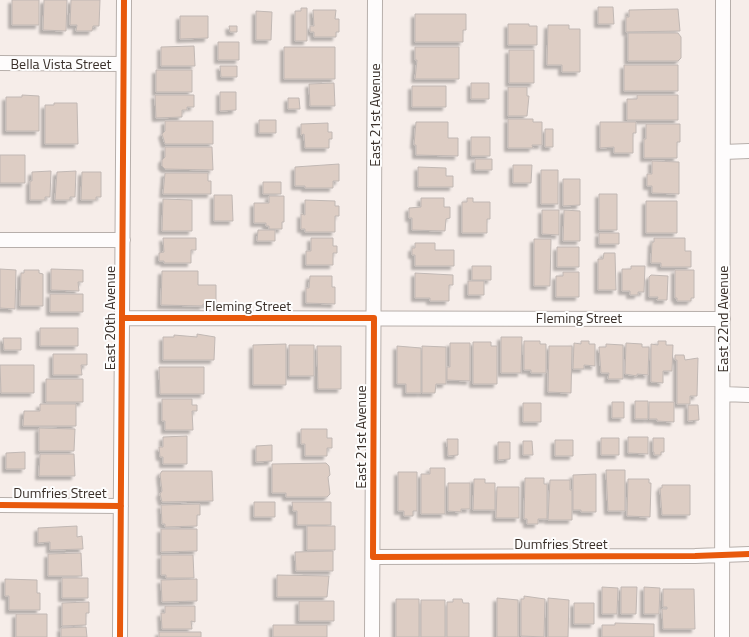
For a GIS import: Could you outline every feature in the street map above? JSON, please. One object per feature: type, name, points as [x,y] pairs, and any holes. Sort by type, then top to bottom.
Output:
[{"type":"street","name":"East 20th Avenue","points":[[120,637],[124,0]]},
{"type":"street","name":"East 21st Avenue","points":[[372,637],[375,0]]},
{"type":"street","name":"East 22nd Avenue","points":[[722,637],[723,0]]},
{"type":"street","name":"Bella Vista Street","points":[[0,63],[123,64]]},
{"type":"street","points":[[723,152],[749,151]]},
{"type":"street","points":[[0,240],[123,240]]},
{"type":"street","name":"Fleming Street","points":[[122,318],[723,319]]},
{"type":"street","points":[[723,394],[749,395]]},
{"type":"street","name":"Dumfries Street","points":[[0,505],[121,506]]},
{"type":"street","name":"Dumfries Street","points":[[373,556],[749,554]]},
{"type":"building","points":[[12,0],[39,0],[39,25],[12,25]]},
{"type":"building","points":[[44,0],[67,0],[66,31],[43,30]]},
{"type":"building","points":[[71,0],[100,0],[99,26],[93,26],[92,31],[76,31],[77,25],[70,25]]},
{"type":"building","points":[[598,7],[613,7],[614,24],[598,24]]},
{"type":"building","points":[[301,8],[307,8],[307,41],[295,41],[295,11],[301,11]]},
{"type":"building","points":[[678,9],[680,31],[626,32],[626,17],[629,17],[629,10]]},
{"type":"building","points":[[313,10],[336,10],[335,19],[339,19],[339,32],[336,32],[336,37],[314,37],[314,32],[310,32],[310,26],[314,26]]},
{"type":"building","points":[[256,11],[272,12],[271,40],[256,40]]},
{"type":"building","points":[[415,14],[466,14],[466,30],[463,30],[463,42],[415,42]]},
{"type":"building","points":[[180,16],[208,16],[208,38],[180,39]]},
{"type":"building","points":[[508,24],[529,24],[529,26],[537,26],[537,45],[508,45]]},
{"type":"building","points":[[548,25],[569,25],[569,29],[580,29],[580,72],[562,72],[562,65],[547,65]]},
{"type":"building","points":[[229,26],[237,26],[237,32],[230,32]]},
{"type":"building","points":[[628,33],[678,33],[681,37],[681,58],[678,61],[628,61]]},
{"type":"building","points":[[218,42],[239,42],[239,60],[218,60]]},
{"type":"building","points":[[194,46],[195,66],[161,66],[161,47]]},
{"type":"building","points":[[284,47],[335,47],[335,79],[284,79]]},
{"type":"building","points":[[415,47],[459,47],[459,79],[415,79],[417,60],[415,60]]},
{"type":"building","points":[[509,50],[534,50],[534,83],[509,83]]},
{"type":"building","points":[[624,65],[678,65],[678,91],[624,91]]},
{"type":"building","points":[[220,66],[237,66],[237,77],[221,77]]},
{"type":"building","points":[[156,70],[192,70],[192,92],[156,92]]},
{"type":"building","points":[[334,83],[335,106],[310,106],[309,84]]},
{"type":"building","points":[[471,83],[489,83],[489,99],[471,99]]},
{"type":"building","points":[[412,86],[446,86],[446,107],[412,107]]},
{"type":"building","points":[[508,87],[527,87],[527,96],[529,96],[527,116],[508,116]]},
{"type":"building","points":[[220,92],[236,92],[236,110],[220,111]]},
{"type":"building","points":[[22,95],[39,96],[39,131],[6,131],[6,97],[22,97]]},
{"type":"building","points":[[155,95],[194,95],[194,107],[187,107],[187,110],[182,110],[182,117],[156,118]]},
{"type":"building","points":[[637,95],[678,95],[678,120],[627,120],[627,99],[637,99]]},
{"type":"building","points":[[288,98],[299,98],[300,109],[288,109]]},
{"type":"building","points":[[54,103],[77,103],[78,144],[45,144],[45,105],[54,105]]},
{"type":"building","points":[[508,119],[533,119],[533,122],[542,122],[542,145],[532,145],[533,148],[508,148]]},
{"type":"building","points":[[259,120],[276,120],[276,133],[259,133]]},
{"type":"building","points":[[165,121],[213,121],[213,144],[165,144],[162,134],[165,131]]},
{"type":"building","points":[[416,122],[448,122],[448,138],[458,138],[458,156],[416,155],[416,145],[414,145]]},
{"type":"building","points":[[600,122],[636,122],[636,133],[633,133],[633,153],[614,153],[614,147],[600,148]]},
{"type":"building","points":[[328,123],[328,132],[332,132],[332,139],[329,139],[329,148],[305,148],[304,134],[301,135],[301,124]]},
{"type":"building","points":[[646,124],[680,124],[680,142],[677,142],[677,158],[644,158]]},
{"type":"building","points":[[545,129],[553,129],[553,147],[545,147]]},
{"type":"building","points":[[471,137],[490,137],[490,156],[471,156]]},
{"type":"building","points":[[165,147],[212,147],[213,170],[165,169],[162,166],[162,160],[165,157]]},
{"type":"building","points":[[0,155],[25,155],[25,183],[0,183]]},
{"type":"building","points":[[475,159],[492,159],[492,170],[475,170]]},
{"type":"building","points":[[652,161],[679,162],[679,194],[652,193],[652,186],[647,186],[647,174],[652,174]]},
{"type":"building","points":[[339,164],[339,181],[333,181],[333,188],[305,188],[305,186],[295,186],[295,167]]},
{"type":"building","points":[[513,165],[532,165],[531,183],[513,183]]},
{"type":"building","points":[[418,167],[446,168],[446,176],[453,176],[453,187],[418,187]]},
{"type":"building","points":[[541,170],[558,170],[558,204],[541,204]]},
{"type":"building","points":[[51,171],[50,197],[45,197],[45,200],[30,200],[30,181],[32,181],[32,172]]},
{"type":"building","points":[[76,171],[75,197],[70,197],[70,200],[55,200],[57,172]]},
{"type":"building","points":[[82,172],[101,172],[101,197],[96,197],[96,200],[81,200]]},
{"type":"building","points":[[165,173],[208,173],[208,181],[211,181],[211,194],[163,194]]},
{"type":"building","points":[[563,179],[580,179],[580,205],[563,206]]},
{"type":"building","points":[[263,182],[281,182],[281,194],[263,194]]},
{"type":"building","points":[[599,194],[617,194],[617,230],[599,230]]},
{"type":"building","points":[[214,195],[232,195],[233,221],[214,221]]},
{"type":"building","points":[[269,196],[284,196],[284,222],[282,222],[282,229],[269,229],[269,226],[266,226],[266,223],[254,223],[254,203],[269,203]]},
{"type":"building","points":[[421,198],[444,198],[444,207],[450,207],[450,218],[446,219],[445,231],[412,230],[412,218],[409,218],[409,208],[421,207]]},
{"type":"building","points":[[467,198],[473,198],[473,202],[490,202],[490,219],[487,219],[487,233],[462,233],[462,202],[467,202]]},
{"type":"building","points":[[163,199],[192,200],[192,231],[162,231]]},
{"type":"building","points":[[305,200],[335,201],[335,206],[339,206],[339,216],[335,216],[335,232],[305,232],[305,229],[301,229],[301,214],[305,215]]},
{"type":"building","points":[[646,201],[677,201],[677,233],[646,233]]},
{"type":"building","points":[[542,210],[559,210],[559,235],[542,234]]},
{"type":"building","points":[[564,210],[580,211],[580,241],[563,241]]},
{"type":"building","points":[[258,230],[275,230],[275,241],[257,241]]},
{"type":"building","points":[[599,233],[619,233],[619,244],[599,244]]},
{"type":"building","points":[[163,238],[196,238],[196,250],[191,250],[191,263],[164,263],[164,261],[159,261],[159,253],[164,252]]},
{"type":"building","points":[[311,238],[333,238],[333,246],[337,246],[337,253],[333,253],[333,265],[306,265],[306,251],[311,251]]},
{"type":"building","points":[[654,238],[685,238],[685,251],[691,251],[691,267],[661,267],[661,263],[651,263],[652,242],[654,242]]},
{"type":"building","points":[[534,239],[551,239],[550,286],[534,286]]},
{"type":"building","points":[[415,243],[435,243],[435,250],[454,250],[454,266],[415,266],[415,255],[412,255],[412,248],[415,248]]},
{"type":"building","points":[[557,247],[579,247],[579,267],[557,267]]},
{"type":"building","points":[[604,253],[615,253],[616,290],[598,290],[598,259],[603,259]]},
{"type":"building","points":[[472,266],[491,266],[491,280],[472,280]]},
{"type":"building","points":[[631,266],[645,266],[644,292],[638,292],[638,295],[630,295],[630,291],[622,291],[622,269],[631,269]]},
{"type":"building","points":[[0,269],[16,270],[15,309],[0,308]]},
{"type":"building","points":[[51,269],[83,270],[83,282],[78,282],[79,291],[51,290]]},
{"type":"building","points":[[24,270],[39,270],[39,273],[43,274],[43,306],[20,306],[21,273],[24,273]]},
{"type":"building","points":[[675,270],[694,270],[694,298],[691,298],[691,301],[677,301],[677,298],[675,298]]},
{"type":"building","points":[[162,271],[198,271],[198,285],[216,285],[216,304],[203,304],[203,306],[161,305]]},
{"type":"building","points":[[563,272],[579,272],[579,297],[556,297],[556,276],[563,276]]},
{"type":"building","points":[[415,273],[453,275],[453,285],[449,285],[449,301],[430,301],[430,298],[415,298]]},
{"type":"building","points":[[651,275],[668,276],[667,300],[657,300],[658,297],[649,297],[649,277]]},
{"type":"building","points":[[310,276],[332,276],[332,287],[335,287],[335,304],[306,303],[306,288],[309,288]]},
{"type":"building","points":[[468,281],[484,281],[484,295],[468,295]]},
{"type":"building","points":[[50,294],[83,294],[83,312],[50,312]]},
{"type":"building","points":[[40,328],[78,328],[78,346],[40,346]]},
{"type":"building","points":[[197,334],[215,337],[214,360],[163,360],[163,337],[174,337],[174,335],[197,337]]},
{"type":"building","points":[[501,337],[522,337],[521,373],[501,373]]},
{"type":"building","points":[[3,338],[21,338],[21,350],[4,350]]},
{"type":"building","points":[[524,341],[540,341],[540,344],[546,344],[546,373],[531,373],[531,370],[524,370]]},
{"type":"building","points":[[581,341],[589,341],[589,344],[595,344],[595,366],[584,365],[584,369],[573,369],[574,343],[581,344]]},
{"type":"building","points":[[658,341],[666,341],[666,345],[673,345],[672,371],[663,371],[663,383],[651,382],[651,344],[658,345]]},
{"type":"building","points":[[473,342],[491,342],[491,346],[497,346],[497,384],[473,384]]},
{"type":"building","points":[[450,343],[470,343],[470,381],[447,380],[447,367],[450,367]]},
{"type":"building","points":[[626,343],[642,344],[642,347],[649,347],[648,375],[637,374],[637,376],[625,374]]},
{"type":"building","points":[[286,344],[286,385],[253,385],[253,345]]},
{"type":"building","points":[[606,344],[623,345],[623,379],[608,379],[609,373],[601,373],[599,347],[606,347]]},
{"type":"building","points":[[289,345],[314,345],[314,376],[289,376]]},
{"type":"building","points":[[317,346],[341,346],[341,389],[318,389]]},
{"type":"building","points":[[397,346],[421,348],[421,393],[406,393],[406,384],[397,384]]},
{"type":"building","points":[[422,346],[446,347],[446,384],[436,384],[435,393],[422,393]]},
{"type":"building","points":[[549,346],[572,346],[571,393],[548,392]]},
{"type":"building","points":[[53,354],[87,354],[87,365],[81,365],[82,375],[53,375]]},
{"type":"building","points":[[675,355],[684,355],[685,360],[698,358],[697,396],[690,396],[690,404],[677,404],[677,360],[675,360]]},
{"type":"building","points":[[0,365],[34,365],[34,393],[1,393]]},
{"type":"building","points":[[159,367],[204,367],[204,394],[160,394]]},
{"type":"building","points":[[46,379],[83,379],[83,402],[46,402]]},
{"type":"building","points":[[162,399],[192,399],[192,405],[197,405],[197,411],[192,411],[193,430],[165,430],[165,421],[162,421]]},
{"type":"building","points":[[635,401],[648,401],[648,419],[635,419]]},
{"type":"building","points":[[612,402],[624,402],[624,418],[612,418]]},
{"type":"building","points":[[649,402],[674,402],[674,422],[649,419]]},
{"type":"building","points":[[523,403],[541,403],[541,422],[523,422]]},
{"type":"building","points":[[40,404],[76,404],[76,426],[23,426],[24,411],[40,411]]},
{"type":"building","points":[[688,405],[698,405],[699,420],[688,421]]},
{"type":"building","points":[[39,428],[75,429],[74,451],[39,451]]},
{"type":"building","points":[[301,429],[327,429],[327,438],[332,438],[332,448],[327,448],[327,456],[305,456],[305,444],[301,444]]},
{"type":"building","points":[[187,436],[187,464],[163,464],[163,457],[160,457],[159,447],[163,447],[163,437]]},
{"type":"building","points":[[628,437],[648,437],[648,454],[628,453]]},
{"type":"building","points":[[601,438],[619,438],[619,455],[601,455]]},
{"type":"building","points":[[653,438],[664,438],[664,452],[661,452],[661,455],[654,455]]},
{"type":"building","points":[[447,439],[458,439],[458,455],[448,456]]},
{"type":"building","points":[[555,440],[573,440],[573,456],[555,456]]},
{"type":"building","points":[[523,441],[532,441],[533,455],[523,455]]},
{"type":"building","points":[[498,442],[510,442],[510,459],[498,460]]},
{"type":"building","points":[[272,445],[272,461],[256,462],[256,446]]},
{"type":"building","points":[[25,452],[25,469],[6,469],[6,453]]},
{"type":"building","points":[[40,454],[74,454],[75,476],[39,476]]},
{"type":"building","points":[[326,463],[329,466],[330,475],[328,477],[330,494],[327,497],[286,497],[286,493],[272,493],[272,464]]},
{"type":"building","points":[[430,468],[445,468],[445,514],[421,514],[421,474],[430,474]]},
{"type":"building","points":[[606,470],[625,470],[625,511],[608,511]]},
{"type":"building","points":[[162,471],[212,471],[213,501],[162,502],[160,494],[162,491],[160,474]]},
{"type":"building","points":[[398,472],[417,472],[417,511],[413,511],[413,516],[404,516],[404,511],[398,511]]},
{"type":"building","points":[[596,474],[596,512],[581,512],[581,510],[573,510],[573,475]]},
{"type":"building","points":[[525,478],[544,478],[544,484],[547,484],[547,519],[538,519],[538,524],[527,524],[527,519],[524,519]]},
{"type":"building","points":[[474,479],[485,479],[485,483],[495,483],[495,510],[473,510]]},
{"type":"building","points":[[628,479],[649,479],[649,483],[651,483],[650,517],[627,516]]},
{"type":"building","points":[[550,480],[570,480],[570,490],[572,490],[572,520],[548,520]]},
{"type":"building","points":[[448,483],[470,483],[470,509],[461,509],[461,512],[448,511]]},
{"type":"building","points":[[662,485],[690,485],[690,515],[662,515],[660,488],[662,488]]},
{"type":"building","points":[[497,487],[519,487],[519,518],[496,518]]},
{"type":"building","points":[[254,502],[275,502],[275,517],[254,517]]},
{"type":"building","points":[[292,502],[331,502],[331,525],[297,525],[297,511],[293,511]]},
{"type":"building","points":[[200,504],[200,515],[197,515],[197,526],[165,527],[165,524],[162,524],[161,505]]},
{"type":"building","points":[[77,526],[77,537],[82,536],[83,549],[50,550],[50,542],[38,543],[38,528]]},
{"type":"building","points":[[307,526],[335,526],[335,550],[307,550]]},
{"type":"building","points":[[161,529],[197,529],[197,551],[161,552]]},
{"type":"building","points":[[333,551],[333,571],[296,571],[295,552]]},
{"type":"building","points":[[81,553],[82,576],[48,576],[48,554]]},
{"type":"building","points":[[161,555],[193,555],[194,578],[166,578],[166,575],[161,575]]},
{"type":"building","points":[[277,575],[329,576],[327,597],[277,597]]},
{"type":"building","points":[[62,578],[88,578],[88,598],[62,598]]},
{"type":"building","points":[[5,579],[37,580],[37,593],[40,593],[40,610],[9,610],[9,596],[5,596]]},
{"type":"building","points":[[197,579],[197,601],[162,602],[161,580]]},
{"type":"building","points":[[602,587],[618,588],[617,614],[602,614]]},
{"type":"building","points":[[621,587],[637,587],[636,614],[621,614]]},
{"type":"building","points":[[644,587],[660,588],[659,614],[644,614]]},
{"type":"building","points":[[663,589],[694,589],[695,629],[663,629],[662,609],[667,609],[667,607],[663,607]]},
{"type":"building","points":[[524,596],[545,599],[544,637],[521,636],[521,599],[524,599]]},
{"type":"building","points":[[497,598],[518,600],[518,637],[497,637]]},
{"type":"building","points":[[548,598],[569,600],[568,637],[548,637]]},
{"type":"building","points":[[396,599],[419,599],[419,637],[396,637]]},
{"type":"building","points":[[453,599],[462,599],[463,603],[469,603],[469,637],[447,637],[447,602],[453,602]]},
{"type":"building","points":[[421,600],[445,600],[445,637],[421,637]]},
{"type":"building","points":[[299,601],[334,601],[334,621],[299,621]]},
{"type":"building","points":[[89,602],[89,613],[86,613],[86,625],[62,626],[62,603]]},
{"type":"building","points":[[574,603],[594,603],[594,624],[574,624]]},
{"type":"building","points":[[165,606],[195,606],[195,622],[191,621],[192,629],[162,629],[161,613],[165,613]]},
{"type":"building","points":[[16,614],[47,614],[47,637],[16,637]]},
{"type":"building","points":[[615,623],[654,624],[654,637],[602,637],[602,625],[615,625]]},
{"type":"building","points":[[273,625],[327,625],[327,637],[273,637]]},
{"type":"building","points":[[86,627],[87,637],[61,637],[61,628]]},
{"type":"building","points":[[159,632],[201,632],[201,637],[159,637]]},
{"type":"cycle path","points":[[120,637],[124,0]]},
{"type":"cycle path","points":[[122,318],[374,318],[373,557],[695,556],[749,554]]},
{"type":"cycle path","points":[[0,505],[121,506]]}]
